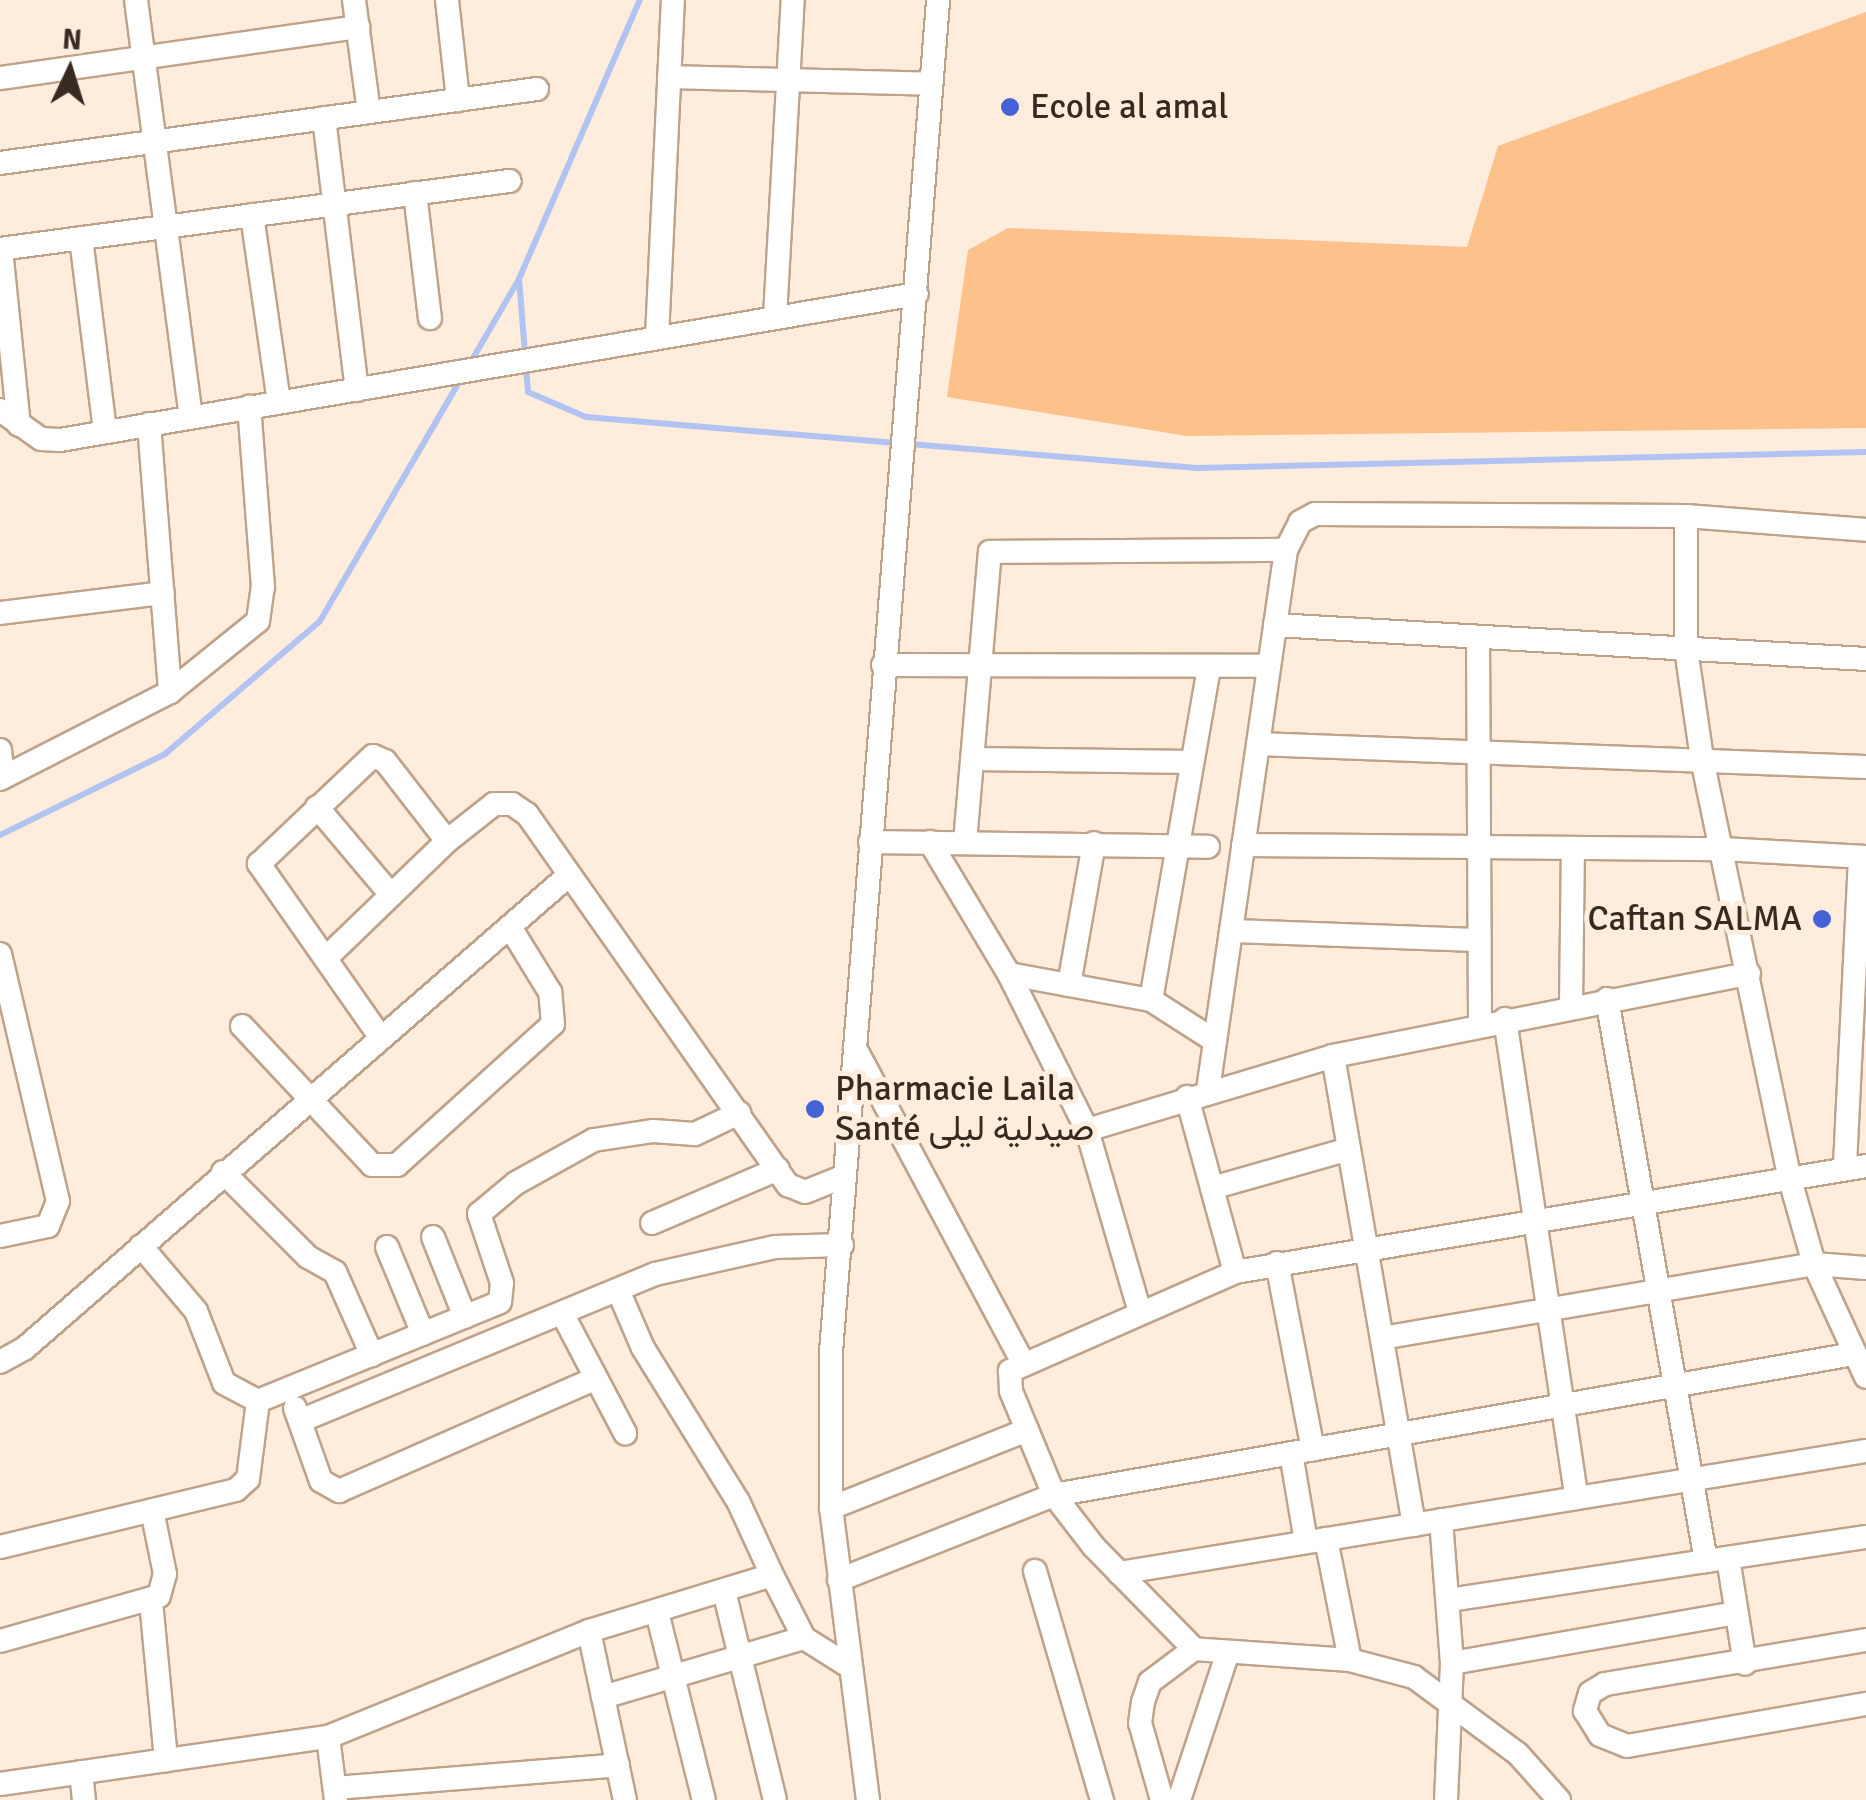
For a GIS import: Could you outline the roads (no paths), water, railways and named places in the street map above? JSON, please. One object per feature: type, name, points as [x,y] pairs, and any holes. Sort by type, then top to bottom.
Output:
[{"type":"street","points":[[136,0],[190,417]]},
{"type":"street","points":[[354,0],[369,112]]},
{"type":"street","points":[[447,0],[458,100]]},
{"type":"street","points":[[657,337],[673,0]]},
{"type":"street","points":[[775,317],[793,0]]},
{"type":"street","points":[[866,1800],[831,1508],[831,1352],[938,0]]},
{"type":"street","points":[[0,78],[358,27]]},
{"type":"street","points":[[669,77],[930,84]]},
{"type":"street","points":[[0,162],[537,89]]},
{"type":"street","points":[[324,118],[357,390]]},
{"type":"street","points":[[510,180],[1,249],[9,418],[41,439],[105,431],[916,294]]},
{"type":"street","points":[[415,193],[430,318]]},
{"type":"street","points":[[252,215],[279,402]]},
{"type":"street","points":[[81,238],[105,431]]},
{"type":"street","points":[[0,750],[1,778],[170,692],[258,622],[262,607],[249,407]]},
{"type":"street","points":[[148,424],[170,692]]},
{"type":"street","points":[[1235,1272],[1212,1188],[1197,1094],[1215,1040],[1286,550],[1300,522],[1316,514],[1686,516],[1866,530]]},
{"type":"street","points":[[1686,516],[1686,649],[1702,760],[1789,1176],[1814,1264],[1866,1377]]},
{"type":"street","points":[[964,842],[990,552],[1286,550]]},
{"type":"street","points":[[0,613],[163,593]]},
{"type":"street","points":[[1276,625],[1866,659]]},
{"type":"street","points":[[1478,637],[1480,1024]]},
{"type":"street","points":[[883,664],[1269,666]]},
{"type":"street","points":[[1151,1000],[1209,666]]},
{"type":"street","points":[[1258,744],[1478,749],[1866,767]]},
{"type":"street","points":[[380,1038],[259,864],[367,760],[380,757],[447,841]]},
{"type":"street","points":[[972,759],[1192,762]]},
{"type":"street","points":[[326,958],[447,841],[494,804],[512,804],[528,814],[568,876],[795,1192],[845,1176]]},
{"type":"street","points":[[317,807],[391,895]]},
{"type":"street","points":[[870,842],[1208,847]]},
{"type":"street","points":[[930,842],[1009,974],[1088,1130],[1140,1312]]},
{"type":"street","points":[[1069,985],[1094,844]]},
{"type":"street","points":[[1242,845],[1722,849],[1863,857],[1856,1166],[1366,1246],[1235,1272],[1023,1362],[1008,1380],[1054,1495],[1119,1573],[1194,1648],[1228,1655],[1350,1660],[1397,1671],[1449,1699],[1518,1754],[1559,1800]]},
{"type":"street","points":[[1571,1006],[1573,848]]},
{"type":"street","points":[[0,1362],[26,1348],[223,1172],[568,876]]},
{"type":"street","points":[[242,1026],[372,1164],[398,1165],[554,1024],[550,992],[510,927]]},
{"type":"street","points":[[1230,931],[1480,940]]},
{"type":"street","points":[[0,954],[11,1034],[58,1201],[48,1226],[0,1236]]},
{"type":"street","points":[[1009,974],[1151,1000],[1215,1040]]},
{"type":"street","points":[[1088,1130],[1333,1056],[1505,1019],[1749,974]]},
{"type":"street","points":[[1607,1000],[1692,1479],[1737,1614],[1745,1664]]},
{"type":"street","points":[[1505,1019],[1577,1498]]},
{"type":"street","points":[[855,1047],[1023,1362]]},
{"type":"street","points":[[1333,1056],[1414,1524]]},
{"type":"street","points":[[141,1246],[196,1311],[224,1384],[258,1401],[502,1298],[479,1214],[516,1183],[594,1140],[652,1131],[687,1136],[739,1112]]},
{"type":"street","points":[[1212,1188],[1349,1148]]},
{"type":"street","points":[[652,1224],[778,1169]]},
{"type":"street","points":[[223,1172],[308,1257],[335,1272],[372,1355]]},
{"type":"street","points":[[433,1237],[464,1317]]},
{"type":"street","points":[[300,1421],[655,1274],[775,1248],[842,1245]]},
{"type":"street","points":[[387,1247],[423,1334]]},
{"type":"street","points":[[1277,1262],[1316,1541],[1350,1660]]},
{"type":"street","points":[[1382,1338],[1814,1264],[1866,1268]]},
{"type":"street","points":[[618,1290],[643,1348],[738,1502],[804,1638],[850,1667]]},
{"type":"street","points":[[562,1313],[592,1380],[625,1433]]},
{"type":"street","points":[[839,1580],[1054,1495],[1854,1354]]},
{"type":"street","points":[[288,1390],[321,1481],[338,1490],[592,1380]]},
{"type":"street","points":[[0,1547],[243,1485],[258,1401]]},
{"type":"street","points":[[831,1508],[1027,1430]]},
{"type":"street","points":[[1119,1573],[1866,1451]]},
{"type":"street","points":[[152,1510],[165,1574],[151,1602],[166,1760]]},
{"type":"street","points":[[1440,1520],[1452,1664],[1446,1800]]},
{"type":"street","points":[[1449,1600],[1866,1537]]},
{"type":"street","points":[[1035,1571],[1102,1800]]},
{"type":"street","points":[[0,1784],[328,1737],[589,1631],[772,1575]]},
{"type":"street","points":[[724,1591],[775,1800]]},
{"type":"street","points":[[0,1641],[151,1602]]},
{"type":"street","points":[[657,1612],[704,1800]]},
{"type":"street","points":[[1452,1664],[1737,1614]]},
{"type":"street","points":[[589,1631],[625,1800]]},
{"type":"street","points":[[603,1698],[742,1662],[804,1638]]},
{"type":"street","points":[[1866,1640],[1745,1664],[1605,1684],[1590,1693],[1585,1711],[1600,1735],[1627,1746],[1866,1704]]},
{"type":"street","points":[[1162,1800],[1140,1723],[1142,1702],[1150,1682],[1194,1648]]},
{"type":"street","points":[[1179,1800],[1228,1655]]},
{"type":"street","points":[[328,1737],[336,1794],[427,1789],[618,1765]]},
{"type":"street","points":[[80,1772],[84,1800]]},
{"type":"waterway","points":[[469,365],[519,279],[640,0]]},
{"type":"waterway","points":[[519,279],[528,392],[586,417],[897,443]]},
{"type":"waterway","points":[[0,835],[165,754],[320,621],[460,380]]},
{"type":"waterway","points":[[910,444],[1197,468],[1866,452]]},
{"type":"place","name":"Ecole al amal","points":[[1010,107]]},
{"type":"place","name":"Caftan SALMA","points":[[1822,919]]},
{"type":"place","name":"Pharmacie Laila Santé صيدلية ليلى","points":[[815,1109]]}]
